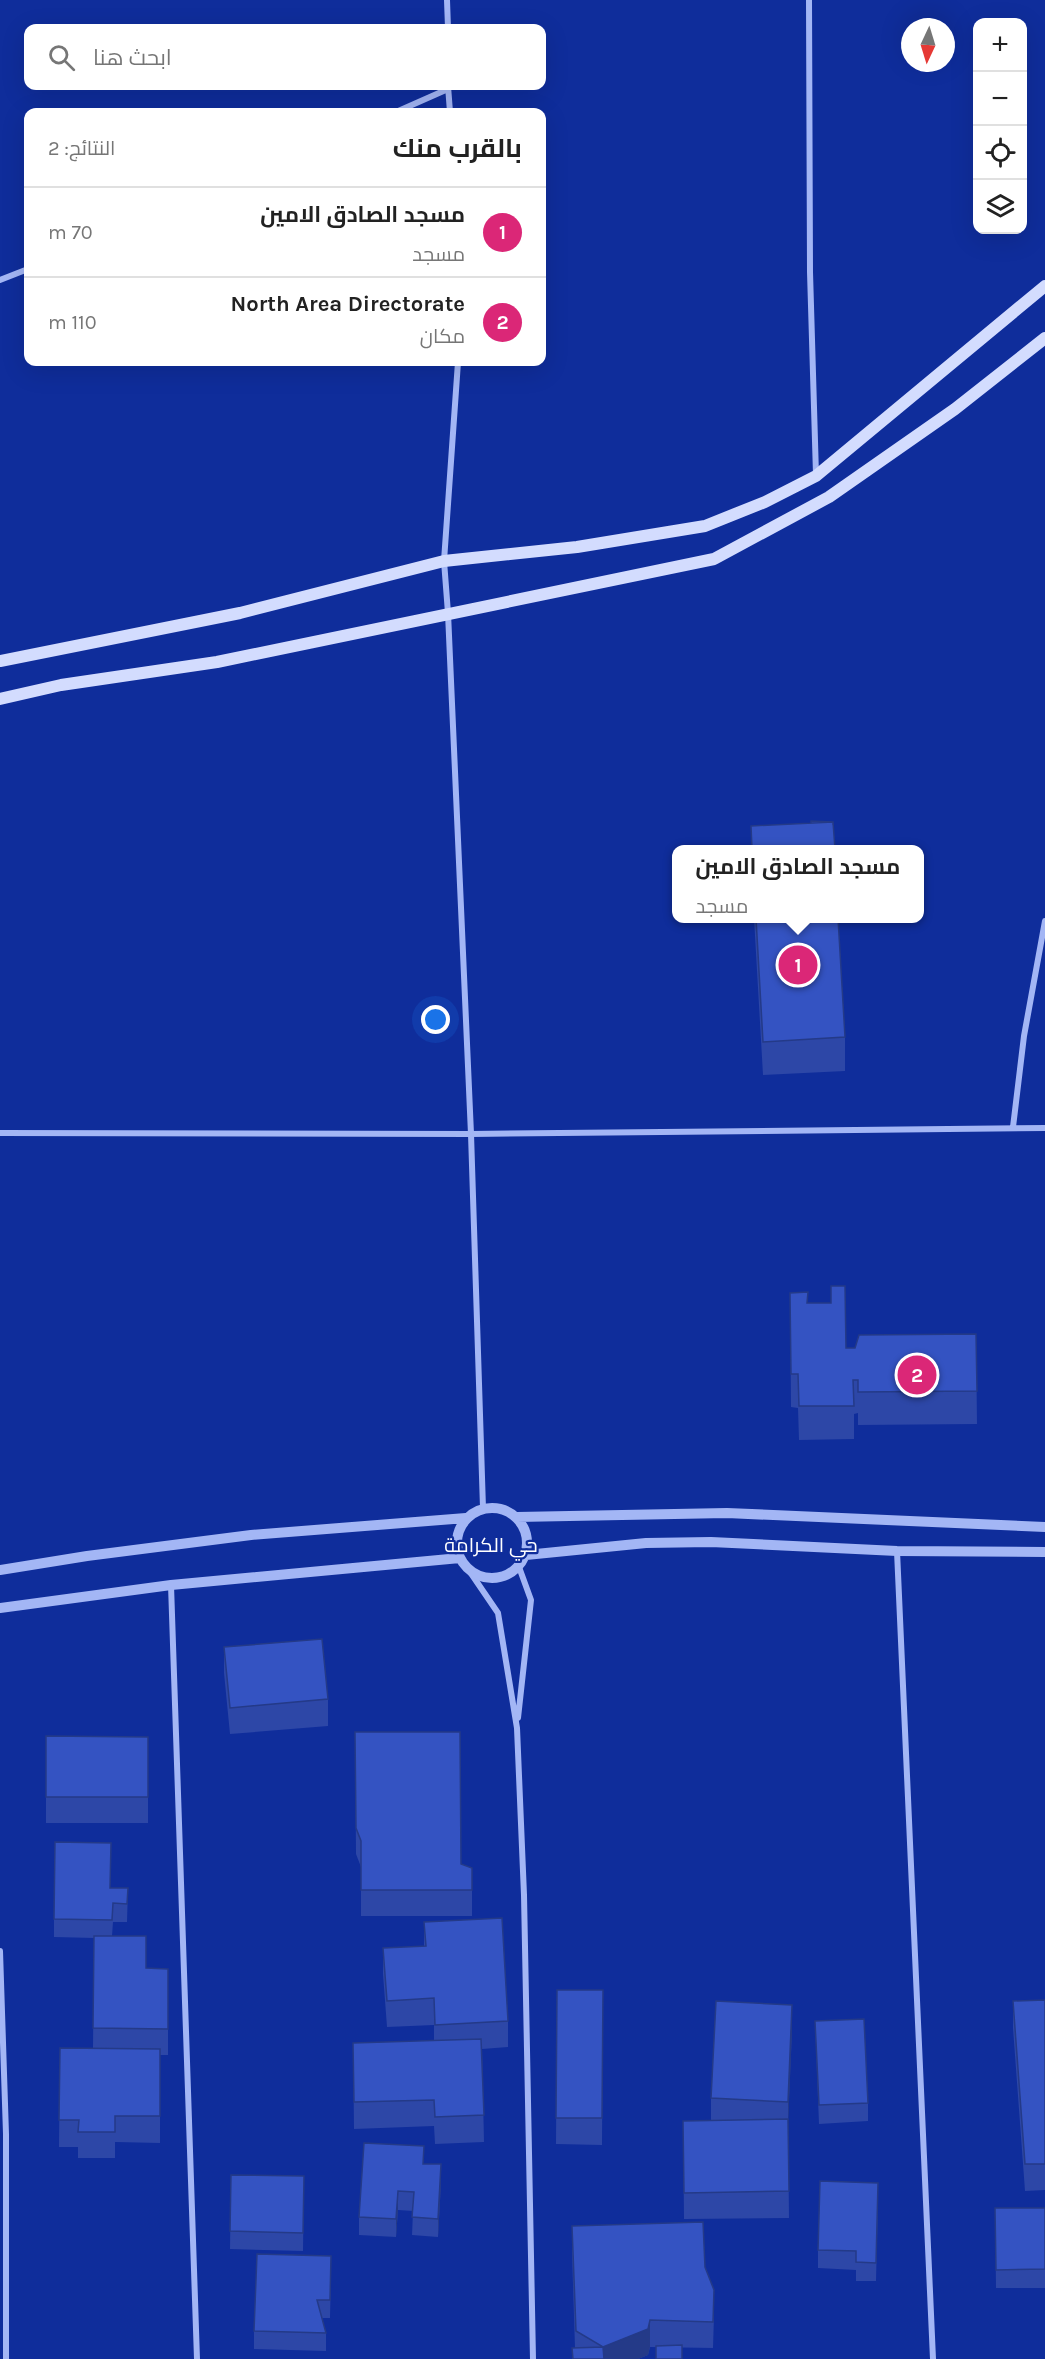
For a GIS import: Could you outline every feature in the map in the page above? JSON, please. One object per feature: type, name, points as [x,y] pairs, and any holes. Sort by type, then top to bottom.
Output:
[{"type":"main road","points":[[0,661],[240,613],[444,561],[576,547],[705,526],[765,502],[816,476],[1045,286]]},
{"type":"main road","points":[[0,699],[61,685],[217,662],[714,559],[829,497],[955,409],[1045,338]]},
{"type":"street","points":[[447,0],[448,24]]},
{"type":"street","points":[[809,0],[810,272],[816,476]]},
{"type":"street","points":[[404,108],[442,90]]},
{"type":"street","points":[[448,90],[450,108]]},
{"type":"street","points":[[0,280],[24,271]]},
{"type":"street","points":[[458,366],[444,561],[471,1134],[483,1508]]},
{"type":"street","points":[[1013,1127],[1024,1036],[1045,921]]},
{"type":"street","points":[[0,1133],[471,1134],[1045,1128]]},
{"type":"street","points":[[0,1570],[76,1557],[251,1535],[466,1518],[483,1508],[507,1510],[517,1517],[527,1535],[526,1555],[519,1567],[507,1576],[494,1578],[480,1576],[468,1569]]},
{"type":"street","points":[[517,1517],[727,1513],[1045,1527]]},
{"type":"street","points":[[466,1518],[459,1530],[457,1544],[460,1558],[498,1613],[517,1728],[524,1895],[533,2359]]},
{"type":"street","points":[[526,1555],[646,1543],[897,1551],[1045,1552]]},
{"type":"street","points":[[897,1551],[933,2359]]},
{"type":"street","points":[[0,1608],[171,1585],[460,1558]]},
{"type":"street","points":[[517,1728],[531,1599],[519,1567]]},
{"type":"street","points":[[171,1585],[197,2359]]},
{"type":"street","points":[[0,1951],[6,2134],[6,2359]]},
{"type":"building","points":[[833,822],[835,845],[752,845],[751,826]]},
{"type":"building","points":[[756,923],[838,923],[845,1037],[763,1042]]},
{"type":"building","points":[[831,1286],[845,1286],[846,1348],[855,1348],[859,1335],[976,1334],[977,1391],[858,1392],[858,1380],[853,1380],[854,1406],[799,1406],[798,1374],[791,1374],[790,1293],[808,1292],[807,1303],[831,1303]]},
{"type":"building","points":[[322,1639],[328,1699],[230,1708],[224,1647]]},
{"type":"building","points":[[355,1732],[460,1732],[461,1864],[472,1868],[472,1890],[361,1890],[361,1841],[356,1828]]},
{"type":"building","points":[[46,1736],[148,1737],[148,1797],[46,1797]]},
{"type":"building","points":[[55,1842],[111,1843],[110,1888],[128,1888],[127,1904],[113,1903],[112,1920],[54,1919]]},
{"type":"building","points":[[502,1918],[508,2021],[435,2025],[434,1998],[387,2001],[383,1948],[426,1946],[424,1922]]},
{"type":"building","points":[[94,1936],[146,1936],[146,1968],[168,1969],[168,2029],[93,2028]]},
{"type":"building","points":[[557,1990],[603,1990],[602,2118],[556,2118]]},
{"type":"building","points":[[1045,2000],[1045,2164],[1025,2164],[1013,2001]]},
{"type":"building","points":[[716,2001],[792,2005],[788,2102],[711,2098]]},
{"type":"building","points":[[864,2019],[868,2103],[819,2105],[815,2021]]},
{"type":"building","points":[[481,2039],[484,2115],[435,2117],[434,2100],[354,2102],[353,2043]]},
{"type":"building","points":[[60,2048],[160,2049],[160,2116],[115,2116],[115,2132],[78,2132],[79,2120],[59,2120]]},
{"type":"building","points":[[788,2119],[789,2191],[684,2193],[683,2121]]},
{"type":"building","points":[[364,2143],[424,2146],[423,2164],[441,2164],[438,2219],[412,2217],[414,2192],[398,2191],[396,2219],[359,2217]]},
{"type":"building","points":[[231,2175],[304,2176],[303,2233],[230,2231]]},
{"type":"building","points":[[820,2181],[878,2183],[876,2263],[856,2262],[856,2251],[818,2250]]},
{"type":"building","points":[[995,2208],[1045,2208],[1045,2269],[996,2270]]},
{"type":"building","points":[[703,2222],[705,2267],[714,2290],[713,2322],[650,2320],[648,2329],[603,2347],[576,2331],[572,2226]]},
{"type":"building","points":[[257,2254],[331,2256],[330,2300],[317,2300],[326,2333],[254,2331]]},
{"type":"building","points":[[682,2345],[682,2359],[656,2359],[656,2346]]},
{"type":"building","points":[[603,2347],[604,2359],[573,2359],[572,2348]]},
{"type":"place","name":"مسجد الصادق الامين","points":[[798,965]]},
{"type":"place","name":"North Area Directorate","points":[[917,1375]]},
{"type":"district","name":"حي الكرامة","points":[[491,1545]]}]
